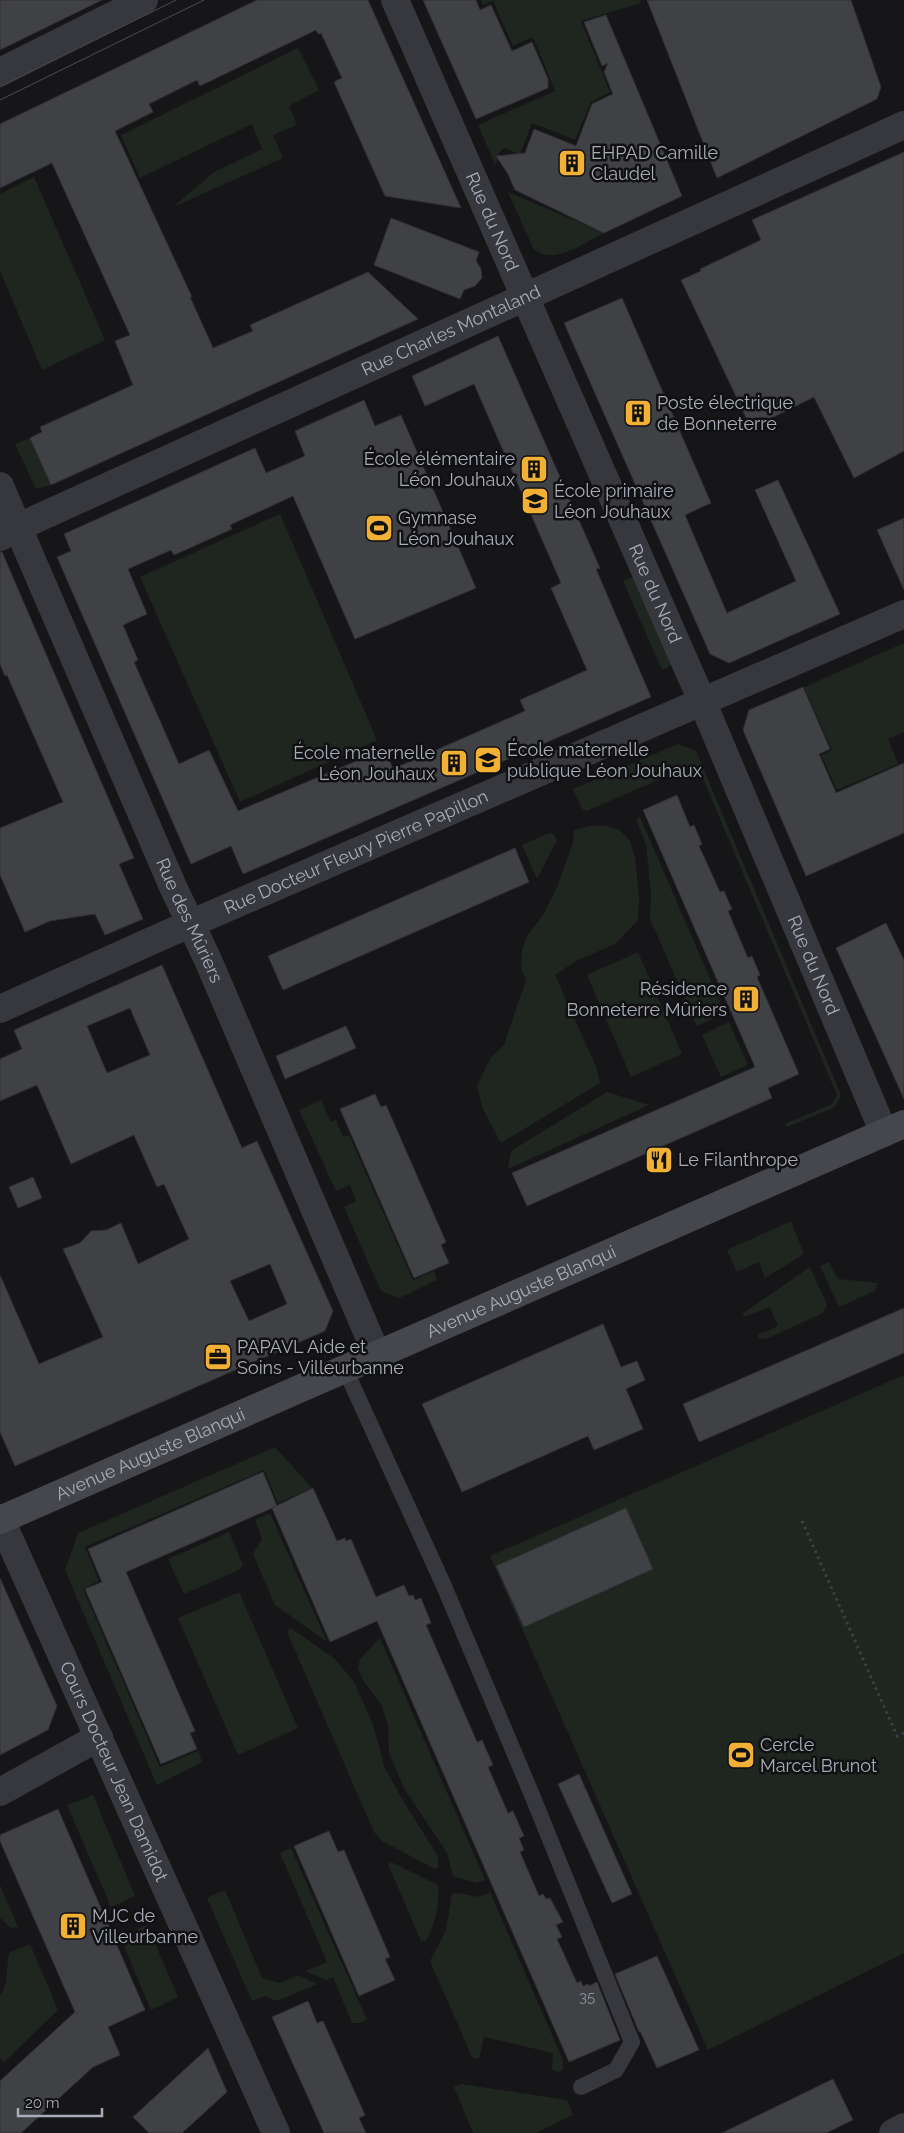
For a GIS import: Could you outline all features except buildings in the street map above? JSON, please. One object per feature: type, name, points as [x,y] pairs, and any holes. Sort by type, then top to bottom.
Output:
[{"type":"street","points":[[0,72],[144,0]]},
{"type":"street","name":"Rue du Nord","points":[[395,0],[702,701],[894,1129]]},
{"type":"street","name":"Rue Charles Montaland","points":[[9,532],[904,125]]},
{"type":"street","name":"Rue des Mûriers","points":[[0,486],[9,532],[191,924],[377,1355]]},
{"type":"street","name":"Rue Docteur Fleury Pierre Papillon","points":[[0,1009],[904,614]]},
{"type":"street","name":"Avenue Auguste Blanqui","points":[[0,1519],[894,1129]]},
{"type":"street","name":"Cours Docteur Jean Damidot","points":[[0,1519],[276,2133]]},
{"type":"street","points":[[0,1792],[103,1747]]},
{"type":"street","points":[[893,2133],[904,2127]]},
{"type":"lane","points":[[345,1369],[448,1595],[532,1795],[632,2042],[616,2070],[581,2087]]},
{"type":"path","points":[[802,1521],[897,1736],[904,1733]]},
{"type":"shaded area","points":[[481,0],[640,0],[641,3],[581,21],[610,92],[591,102],[575,140],[532,123],[520,154],[504,148],[497,155],[497,162],[495,164],[478,125],[555,91],[533,37],[513,46],[493,1],[483,5]]},
{"type":"shaded area","points":[[298,48],[319,90],[289,106],[297,125],[273,135],[283,158],[173,207],[214,172],[262,149],[252,124],[140,178],[121,135]]},
{"type":"shaded area","points":[[34,177],[105,340],[42,370],[0,271],[0,194]]},
{"type":"shaded area","points":[[508,192],[604,233],[578,247],[559,254],[549,255],[541,253],[533,248]]},
{"type":"shaded area","points":[[30,438],[51,485],[36,489],[15,444]]},
{"type":"shaded area","points":[[280,514],[377,740],[240,802],[140,577]]},
{"type":"shaded area","points":[[636,576],[674,664],[662,670],[623,581]]},
{"type":"shaded area","points":[[904,643],[904,732],[888,739],[898,764],[837,790],[821,755],[832,750],[804,687]]},
{"type":"shaded area","points":[[678,744],[696,751],[841,1095],[835,1107],[787,1127],[785,1124],[832,1104],[837,1095],[701,774],[683,769],[587,811],[582,809],[573,789]]},
{"type":"shaded area","points":[[640,817],[725,1013],[697,1026],[650,919],[651,895],[646,844],[636,820]]},
{"type":"shaded area","points":[[589,826],[607,826],[620,830],[630,841],[635,858],[639,896],[638,920],[615,944],[576,961],[555,975],[597,1069],[600,1083],[501,1143],[483,1109],[477,1086],[491,1057],[504,1045],[526,980],[521,967],[522,951],[527,936],[543,915],[557,887],[573,843],[574,830]]},
{"type":"shaded area","points":[[549,833],[554,834],[557,840],[537,879],[522,845]]},
{"type":"shaded area","points":[[638,952],[682,1054],[631,1077],[587,975]]},
{"type":"shaded area","points":[[729,1022],[748,1065],[721,1077],[702,1035]]},
{"type":"shaded area","points":[[607,1092],[649,1105],[508,1169],[511,1151]]},
{"type":"shaded area","points":[[321,1100],[331,1122],[336,1120],[343,1137],[349,1135],[413,1280],[434,1271],[437,1280],[399,1298],[381,1291],[344,1207],[356,1201],[350,1185],[336,1191],[299,1110]]},
{"type":"shaded area","points":[[791,1221],[804,1254],[765,1278],[759,1262],[737,1272],[727,1250]]},
{"type":"shaded area","points":[[829,1262],[838,1279],[878,1283],[875,1291],[839,1307],[820,1266]]},
{"type":"shaded area","points":[[810,1267],[827,1305],[823,1313],[766,1339],[759,1338],[758,1335],[778,1326],[770,1307],[744,1317],[742,1314]]},
{"type":"shaded area","name":"Cercle Marcel Brunot","points":[[904,1375],[904,1953],[708,2050],[490,1556]]},
{"type":"shaded area","points":[[275,1447],[312,1488],[278,1503],[264,1470],[85,1547],[99,1581],[83,1589],[160,1767],[198,1751],[202,1762],[157,1785],[65,1570],[78,1533]]},
{"type":"shaded area","points":[[270,1513],[327,1642],[275,1605],[253,1554],[262,1539],[255,1520]]},
{"type":"shaded area","points":[[229,1532],[243,1565],[239,1570],[184,1594],[168,1559]]},
{"type":"shaded area","points":[[239,1592],[298,1728],[238,1755],[178,1618]]},
{"type":"shaded area","points":[[291,1628],[335,1659],[354,1682],[373,1724],[384,1766],[403,1801],[438,1856],[438,1868],[433,1868],[382,1841],[374,1832],[287,1632]]},
{"type":"shaded area","points":[[380,1638],[485,1880],[476,1883],[453,1876],[447,1853],[404,1788],[389,1753],[388,1726],[381,1704],[364,1682],[358,1669],[360,1659]]},
{"type":"shaded area","points":[[93,1795],[135,1896],[111,1907],[67,1805]]},
{"type":"shaded area","points":[[291,1848],[367,2020],[352,2023],[333,1977],[326,1980],[305,1971],[327,1962],[280,1853]]},
{"type":"shaded area","points":[[391,1862],[438,1885],[436,1914],[426,1941],[421,1941],[388,1864]]},
{"type":"shaded area","points":[[0,1885],[18,1927],[11,1928],[0,1918]]},
{"type":"shaded area","points":[[225,1890],[262,1978],[280,1983],[298,1975],[317,1984],[277,2001],[265,1996],[252,2001],[207,1898]]},
{"type":"shaded area","points":[[490,1892],[563,2060],[563,2069],[559,2072],[552,2070],[553,2053],[484,2037],[479,2059],[472,2057],[430,1961],[446,1930],[452,1894],[458,1893],[478,1897]]},
{"type":"shaded area","points":[[147,1925],[178,1997],[151,2010],[120,1937]]},
{"type":"shaded area","points":[[30,1944],[58,2010],[4,2062],[0,2058],[0,1996],[5,1987],[9,1953]]},
{"type":"shaded area","points":[[461,2084],[567,2100],[573,2115],[536,2133],[473,2133],[454,2087]]},
{"type":"tram line","points":[[0,87],[176,0]]},
{"type":"tram line","points":[[0,100],[204,0]]},
{"type":"place","name":"EHPAD Camille Claudel","points":[[572,163]]},
{"type":"place","name":"Poste électrique de Bonneterre","points":[[638,413]]},
{"type":"place","name":"École élémentaire Léon Jouhaux","points":[[534,469]]},
{"type":"place","name":"École primaire Léon Jouhaux","points":[[535,501]]},
{"type":"place","name":"Gymnase Léon Jouhaux","points":[[379,528]]},
{"type":"place","name":"École maternelle publique Léon Jouhaux","points":[[488,760]]},
{"type":"place","name":"École maternelle Léon Jouhaux","points":[[454,763]]},
{"type":"place","name":"Résidence Bonneterre Mûriers","points":[[746,999]]},
{"type":"place","name":"Le Filanthrope","points":[[659,1160]]},
{"type":"place","name":"PAPAVL Aide et Soins - Villeurbanne","points":[[218,1357]]},
{"type":"place","name":"Cercle Marcel Brunot","points":[[741,1755]]},
{"type":"place","name":"MJC de Villeurbanne","points":[[73,1926]]}]
